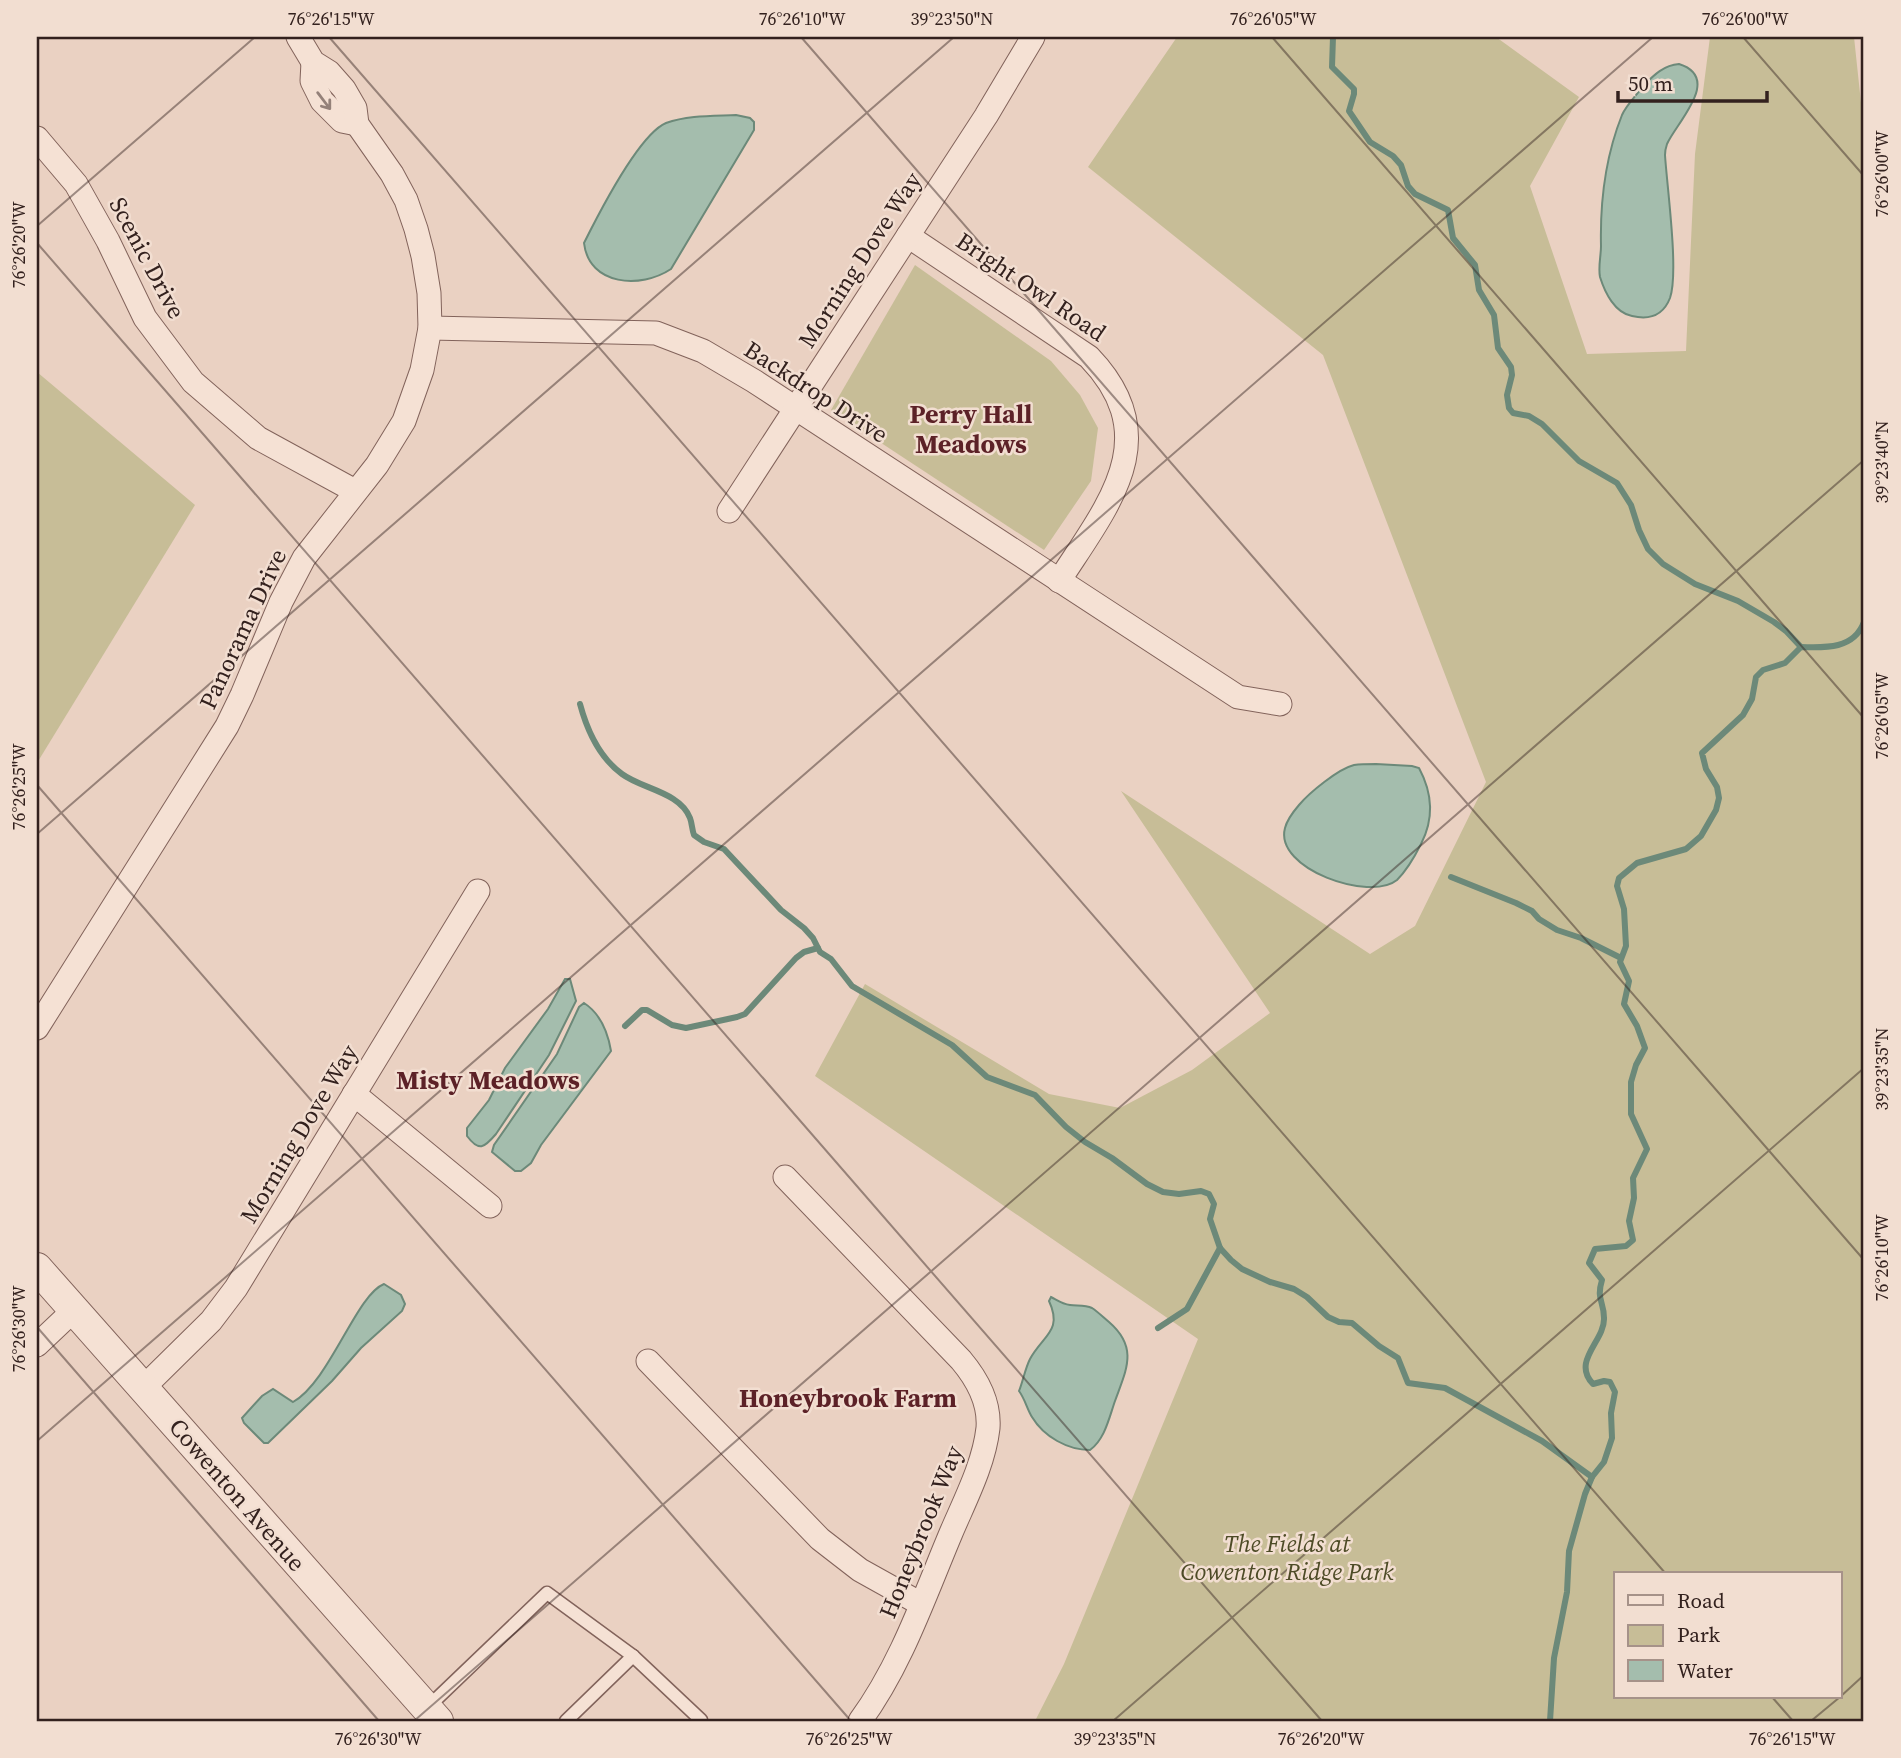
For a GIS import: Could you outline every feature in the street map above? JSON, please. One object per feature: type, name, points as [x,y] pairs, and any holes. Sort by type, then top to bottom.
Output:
[{"type":"street","name":"Panorama Drive","points":[[37,1028],[215,747],[243,695],[293,578],[322,532],[391,445],[404,421],[422,370],[429,328],[429,293],[416,229],[392,174],[357,124],[355,108],[344,89],[329,72],[313,62],[298,37]]},
{"type":"street","name":"Morning Dove Way","points":[[729,511],[986,116],[1033,37]]},
{"type":"street","name":"Scenic Drive","points":[[37,138],[76,184],[145,318],[193,382],[258,438],[355,491]]},
{"type":"street","name":"Bright Owl Road","points":[[908,236],[1089,356],[1114,388],[1124,414],[1128,439],[1123,470],[1113,498],[1059,581]]},
{"type":"street","name":"Backdrop Drive","points":[[429,328],[656,333],[703,351],[754,381],[1238,697],[1279,704]]},
{"type":"street","name":"Morning Dove Way","points":[[143,1388],[223,1307],[478,891]]},
{"type":"street","points":[[354,1094],[490,1206]]},
{"type":"street","name":"Honeybrook Way","points":[[785,1177],[961,1360],[974,1376],[987,1408],[988,1426],[980,1464],[889,1677],[860,1721]]},
{"type":"street","name":"Cowenton Avenue","points":[[37,1268],[432,1715]]},
{"type":"street","points":[[37,1345],[74,1310]]},
{"type":"street","points":[[648,1361],[820,1539],[860,1570],[921,1604]]},
{"type":"lane","points":[[432,1715],[547,1593],[633,1656],[701,1720]]},
{"type":"lane","points":[[566,1721],[633,1656]]},
{"type":"green space","name":"The Fields at Cowenton Ridge Park","points":[[1177,37],[1496,37],[1579,97],[1530,186],[1587,354],[1686,351],[1695,154],[1710,37],[1854,37],[1864,131],[1864,1721],[1035,1721],[1064,1664],[1198,1339],[815,1076],[865,984],[1049,1094],[1120,1108],[1192,1070],[1270,1013],[1121,791],[1370,954],[1415,926],[1486,782],[1323,355],[1088,167]]},
{"type":"green space","points":[[915,265],[1051,361],[1080,395],[1098,428],[1091,481],[1044,550],[831,410]]},
{"type":"green space","points":[[37,372],[195,505],[37,763]]},
{"type":"water","points":[[1679,64],[1691,71],[1697,79],[1697,90],[1665,152],[1673,250],[1672,286],[1664,309],[1650,317],[1638,317],[1626,314],[1616,307],[1600,277],[1605,179],[1616,130],[1627,107],[1656,74],[1664,68]]},
{"type":"water","points":[[736,115],[750,118],[754,122],[754,130],[671,269],[659,275],[632,281],[618,280],[595,268],[584,243],[620,177],[643,143],[655,130],[674,120]]},
{"type":"water","points":[[1354,765],[1419,768],[1424,778],[1430,816],[1425,835],[1410,863],[1397,880],[1384,886],[1367,887],[1327,878],[1308,868],[1294,857],[1286,843],[1285,828],[1290,816],[1310,794],[1340,771]]},
{"type":"water","points":[[565,979],[570,979],[576,1001],[549,1055],[496,1134],[485,1145],[478,1146],[467,1136],[467,1128],[489,1100],[505,1068],[548,1009]]},
{"type":"water","points":[[584,1003],[603,1024],[611,1051],[541,1145],[531,1163],[521,1171],[515,1171],[492,1152],[494,1145],[557,1054],[579,1007]]},
{"type":"water","points":[[384,1284],[401,1295],[405,1304],[402,1311],[361,1348],[332,1381],[268,1443],[264,1443],[242,1418],[262,1396],[273,1389],[293,1402],[306,1391],[331,1358],[363,1304]]},
{"type":"water","points":[[1051,1297],[1064,1304],[1092,1308],[1118,1332],[1127,1350],[1126,1369],[1108,1421],[1103,1434],[1090,1450],[1065,1445],[1043,1431],[1032,1417],[1019,1391],[1030,1359],[1053,1326],[1053,1311],[1049,1301]]},
{"type":"waterway","points":[[1333,37],[1332,67],[1354,89],[1349,111],[1370,142],[1393,156],[1401,165],[1408,186],[1415,194],[1448,210],[1453,238],[1475,265],[1479,290],[1494,315],[1498,348],[1511,367],[1512,375],[1507,395],[1509,408],[1513,413],[1529,416],[1542,424],[1579,461],[1617,483],[1631,505],[1648,549],[1663,564],[1695,584],[1738,601],[1774,622],[1801,647]]},
{"type":"waterway","points":[[1550,1721],[1554,1658],[1567,1592],[1569,1551],[1585,1494],[1592,1477],[1604,1462],[1612,1438],[1611,1413],[1615,1392],[1610,1382],[1593,1384],[1587,1376],[1587,1359],[1600,1335],[1604,1318],[1600,1296],[1602,1280],[1589,1263],[1595,1249],[1626,1246],[1633,1240],[1629,1221],[1634,1198],[1633,1178],[1647,1149],[1631,1114],[1631,1082],[1645,1048],[1637,1026],[1624,1004],[1629,981],[1620,962],[1626,946],[1624,909],[1617,886],[1619,878],[1637,863],[1686,849],[1701,836],[1716,810],[1719,798],[1702,753],[1743,715],[1752,699],[1756,677],[1763,670],[1785,663],[1801,647],[1829,647],[1846,642],[1859,631],[1864,622]]},
{"type":"waterway","points":[[580,704],[595,743],[607,760],[630,779],[678,802],[690,818],[694,835],[704,842],[724,849],[781,910],[804,928],[820,952],[831,959],[852,986],[952,1045],[987,1077],[1035,1095],[1066,1127],[1147,1184],[1163,1192],[1179,1194],[1201,1191],[1209,1194],[1214,1204],[1210,1219],[1220,1248],[1242,1269],[1294,1289],[1328,1317],[1339,1322],[1352,1323],[1398,1358],[1408,1383],[1445,1388],[1542,1441],[1592,1477]]},
{"type":"waterway","points":[[1451,877],[1516,903],[1532,911],[1539,919],[1557,930],[1581,938],[1621,958]]},
{"type":"waterway","points":[[625,1026],[642,1010],[647,1010],[672,1025],[686,1028],[745,1014],[796,958],[804,952],[818,948]]},
{"type":"waterway","points":[[1158,1328],[1187,1309],[1220,1248]]},
{"type":"district","name":"Perry Hall Meadows","points":[[971,429]]},
{"type":"district","name":"Misty Meadows","points":[[488,1080]]},
{"type":"district","name":"Honeybrook Farm","points":[[848,1398]]}]
